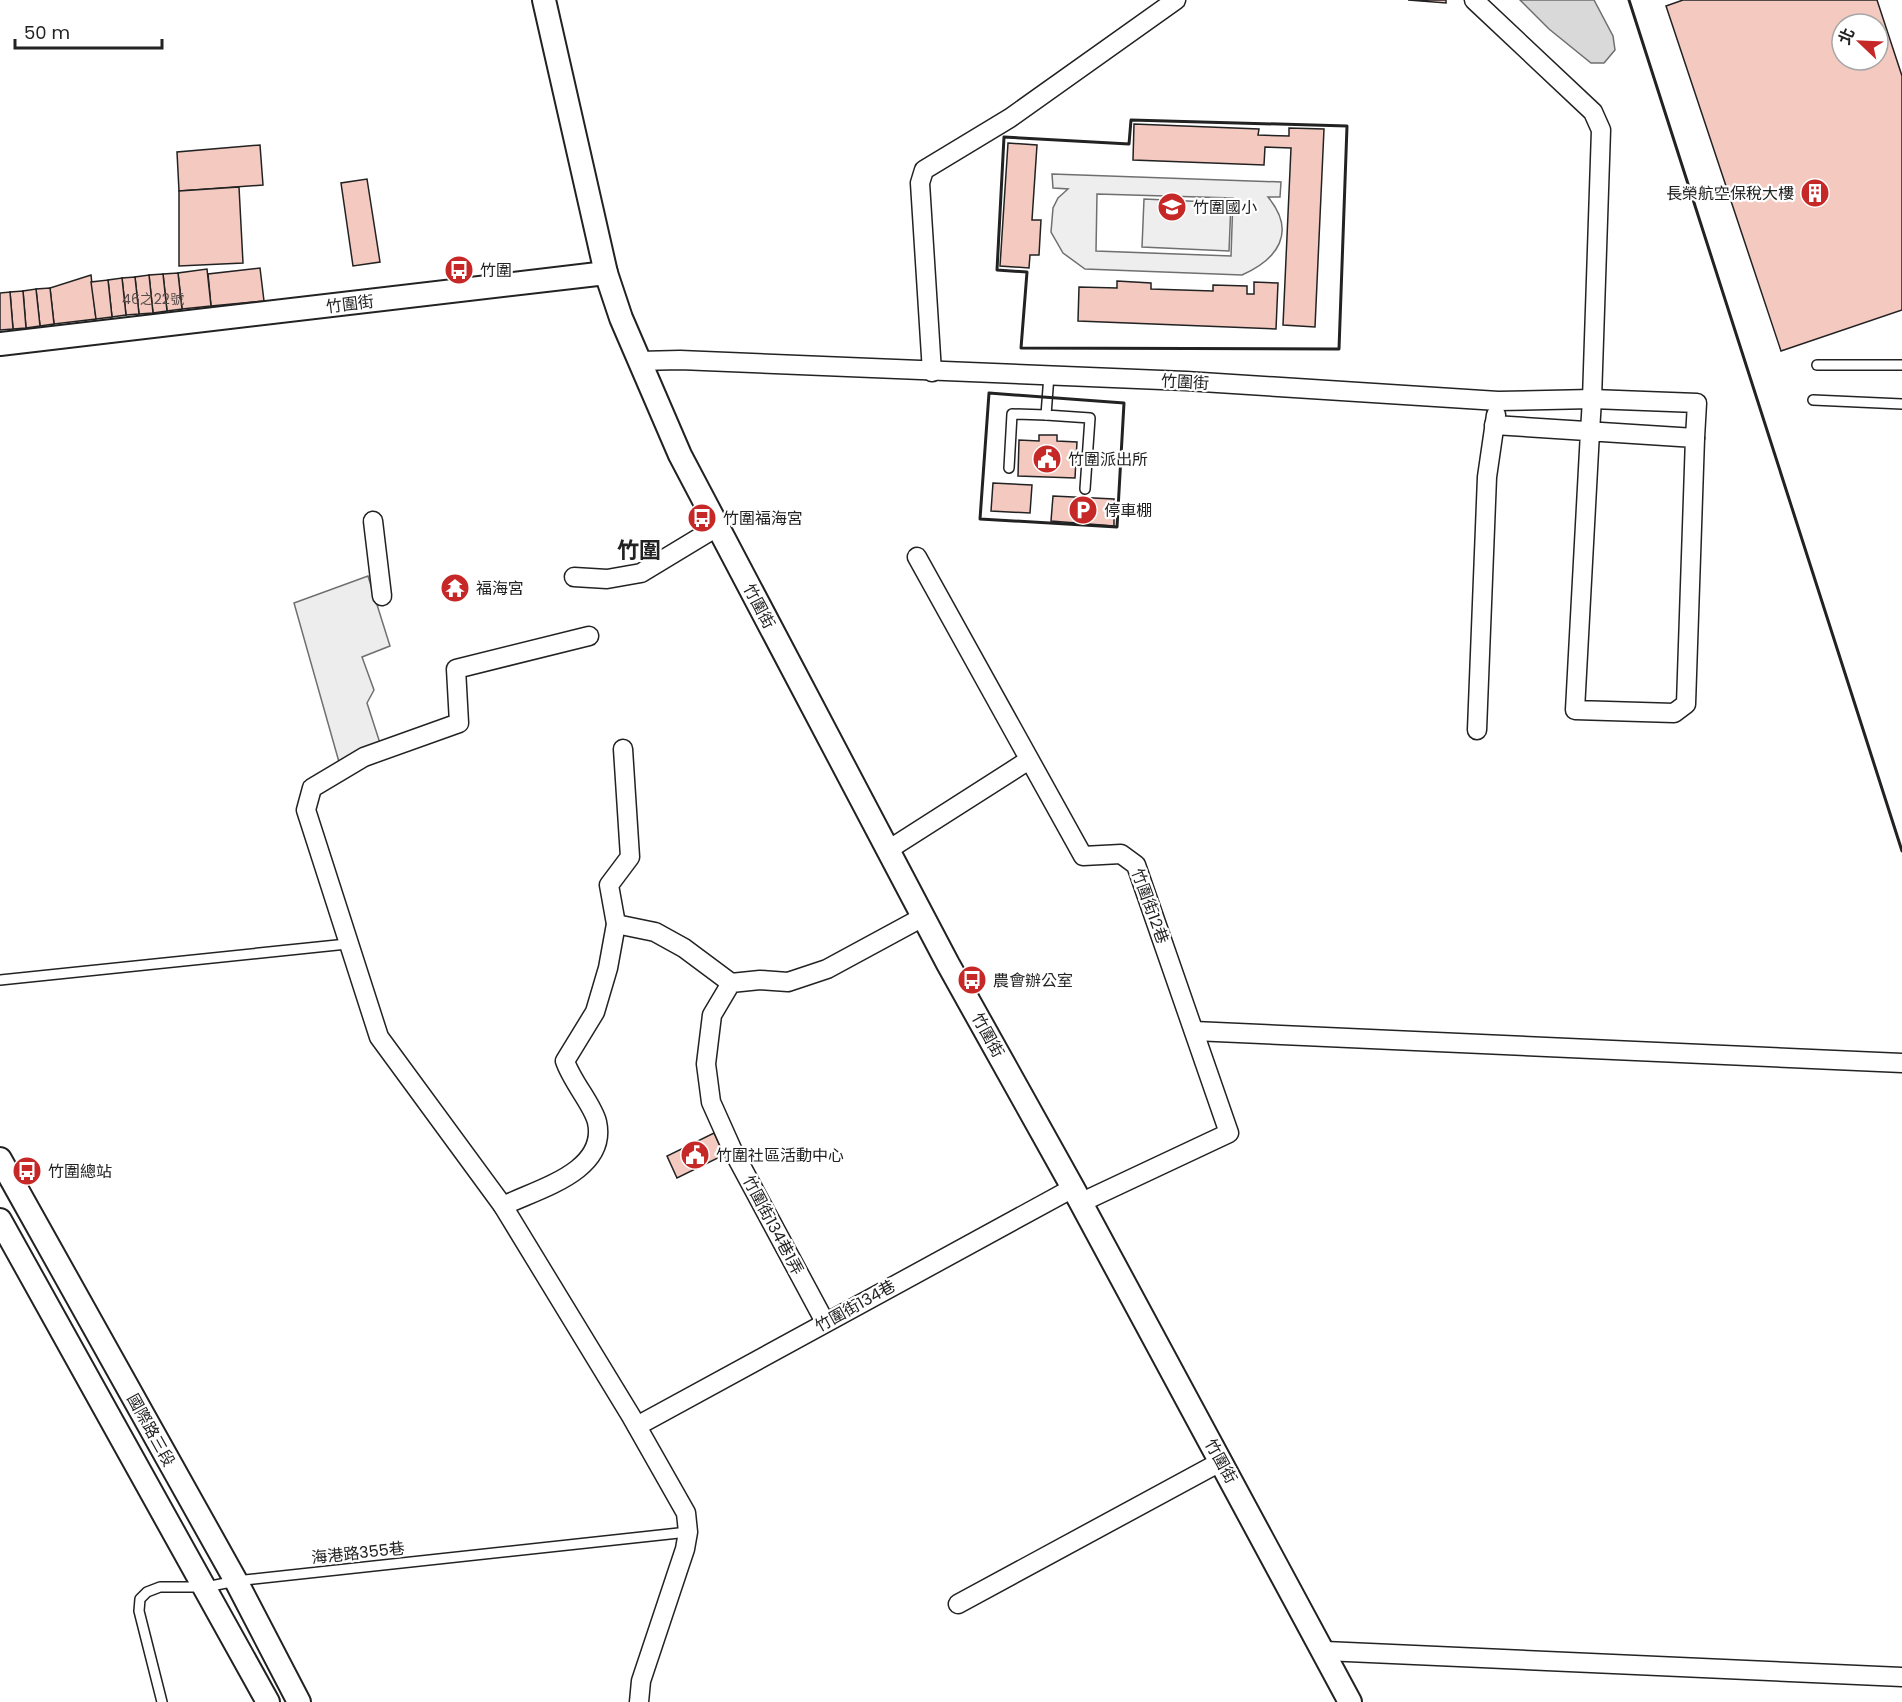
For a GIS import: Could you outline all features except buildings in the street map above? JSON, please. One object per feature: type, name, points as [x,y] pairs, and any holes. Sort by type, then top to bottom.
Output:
[{"type":"street","points":[[544,0],[606,273]]},
{"type":"street","points":[[932,372],[920,183],[924,170],[1010,118],[1176,0]]},
{"type":"street","points":[[1474,0],[1593,112],[1601,130],[1592,399],[1590,432],[1575,710],[1674,713],[1686,704],[1695,438],[1590,432],[1494,426]]},
{"type":"street","name":"竹圍街","points":[[0,344],[606,273],[639,361],[680,455],[717,527],[923,917],[1222,1461],[1325,1651],[1350,1702]]},
{"type":"street","name":"竹圍街","points":[[639,361],[680,360],[1049,375],[1498,401],[1592,399],[1697,403],[1695,438]]},
{"type":"street","points":[[1477,730],[1487,477],[1498,401]]},
{"type":"street","points":[[373,521],[382,596]]},
{"type":"street","points":[[574,577],[607,579],[641,573],[717,527]]},
{"type":"street","name":"竹圍街12巷","points":[[917,557],[1083,856],[1121,854],[1136,865],[1229,1133],[1077,1195]]},
{"type":"street","points":[[589,636],[456,669],[459,723],[364,757],[312,788],[306,810],[347,944],[380,1037],[503,1206],[637,1426],[686,1514],[688,1532],[641,1681],[639,1702]]},
{"type":"street","points":[[503,1206],[571,1173],[585,1164],[598,1147],[597,1121],[569,1075],[565,1061],[595,1012],[608,968],[616,924],[609,885],[630,857],[623,749]]},
{"type":"street","points":[[888,850],[1029,760]]},
{"type":"street","points":[[616,924],[655,932],[684,948],[731,983],[760,980],[788,982],[827,969],[923,917]]},
{"type":"street","name":"竹圍街134巷1弄","points":[[731,983],[712,1015],[706,1064],[711,1102],[732,1149],[825,1322]]},
{"type":"street","points":[[1194,1031],[1902,1064]]},
{"type":"street","name":"國際路三段","points":[[0,1159],[236,1581],[299,1702]]},
{"type":"street","name":"竹圍街134巷","points":[[637,1426],[825,1322],[1077,1195]]},
{"type":"street","name":"國際路三段","points":[[0,1220],[207,1587],[268,1702]]},
{"type":"street","points":[[958,1604],[1222,1461]]},
{"type":"street","points":[[1325,1651],[1902,1677]]},
{"type":"lane","points":[[1817,364],[1902,365]]},
{"type":"lane","points":[[1046,416],[1049,375]]},
{"type":"lane","points":[[1813,400],[1902,404]]},
{"type":"lane","points":[[1009,468],[1012,414],[1090,418],[1085,489]]},
{"type":"lane","points":[[0,980],[347,944]]},
{"type":"lane","name":"海港路355巷","points":[[162,1702],[139,1611],[140,1599],[147,1592],[160,1587],[207,1587],[236,1581],[688,1532]]},
{"type":"shaded area","points":[[1520,0],[1594,0],[1613,36],[1615,50],[1604,63],[1591,63],[1549,29]]},
{"type":"shaded area","points":[[1052,174],[1281,182],[1280,197],[1268,197],[1277,210],[1282,233],[1274,253],[1242,275],[1085,269],[1063,253],[1051,232],[1053,208],[1058,198],[1068,189],[1053,188]],"holes":[[[1097,194],[1233,198],[1231,256],[1096,251]]]},
{"type":"shaded area","points":[[1144,199],[1231,203],[1229,251],[1142,247]]},
{"type":"shaded area","points":[[368,576],[390,646],[362,657],[374,690],[367,703],[380,743],[339,762],[294,603]]},
{"type":"wall","points":[[1629,0],[1902,851]]},
{"type":"wall","points":[[1131,120],[1347,126],[1339,349],[1021,348],[1027,272],[997,270],[1004,137],[1129,144],[1131,120]]},
{"type":"wall","points":[[989,393],[1124,403],[1117,527],[980,519],[989,393]]},
{"type":"place","name":"長榮航空保稅大樓","points":[[1815,193]]},
{"type":"place","name":"竹圍國小","points":[[1172,207]]},
{"type":"place","name":"竹圍","points":[[459,270]]},
{"type":"place","name":"竹圍派出所","points":[[1047,459]]},
{"type":"place","name":"停車棚","points":[[1083,510]]},
{"type":"place","name":"竹圍福海宮","points":[[702,518]]},
{"type":"place","name":"福海宮","points":[[455,588]]},
{"type":"place","name":"農會辦公室","points":[[972,980]]},
{"type":"place","name":"竹圍社區活動中心","points":[[695,1155]]},
{"type":"place","name":"竹圍總站","points":[[27,1171]]},
{"type":"district","name":"竹圍","points":[[639,550]]}]
